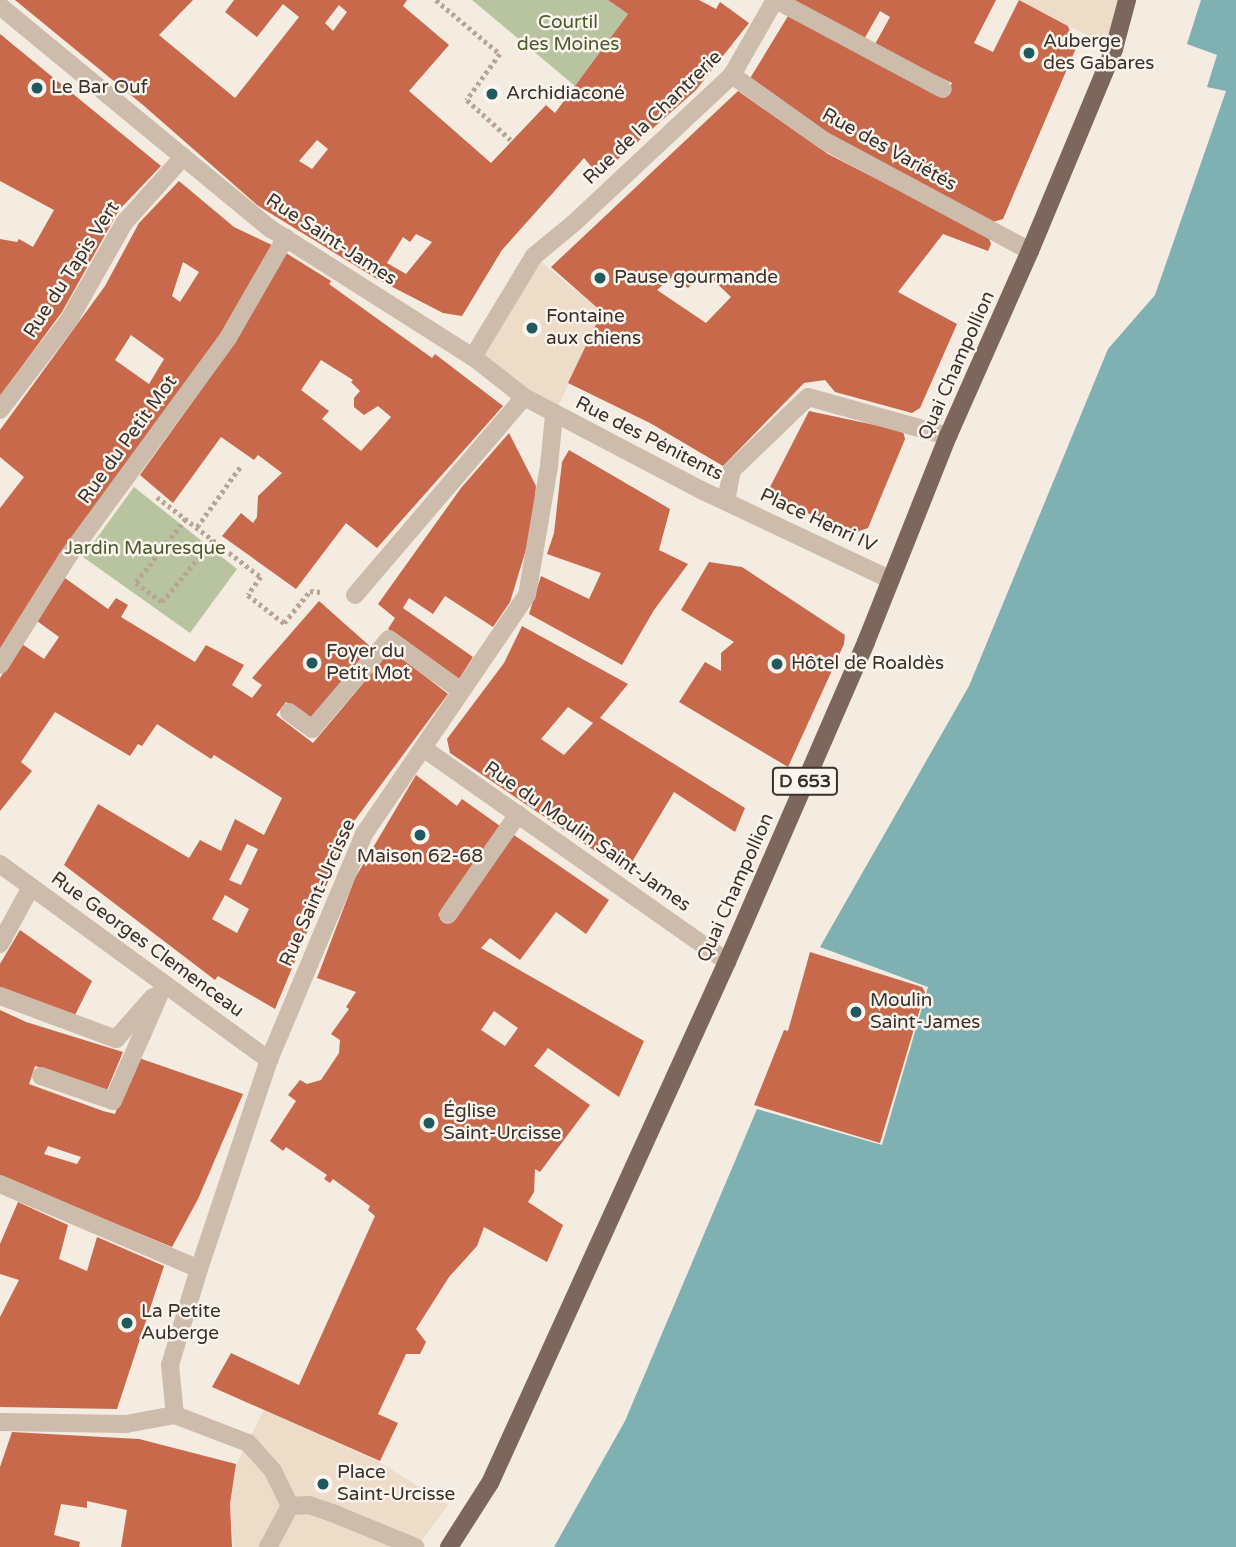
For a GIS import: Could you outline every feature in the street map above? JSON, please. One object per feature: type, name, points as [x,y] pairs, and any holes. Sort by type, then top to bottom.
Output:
[{"type":"main road","name":"Quai Champollion","points":[[449,1547],[490,1483],[727,962],[891,580],[948,436],[1030,251],[1114,49],[1128,0]]},
{"type":"street","name":"Rue de la Chantrerie","points":[[473,357],[534,256],[574,223],[733,75],[776,0]]},
{"type":"street","points":[[776,0],[943,89]]},
{"type":"street","name":"Rue Saint-James","points":[[0,6],[271,229],[473,357],[524,397],[554,415]]},
{"type":"street","name":"Rue des Variétés","points":[[733,75],[823,140],[1030,251]]},
{"type":"street","name":"Rue du Tapis Vert","points":[[0,410],[69,320],[124,223],[183,157]]},
{"type":"street","name":"Rue du Petit Mot","points":[[0,665],[67,558],[228,338],[286,237]]},
{"type":"street","points":[[355,595],[524,397]]},
{"type":"street","points":[[726,502],[732,470],[808,397],[948,436]]},
{"type":"street","name":"Rue des Pénitents","points":[[554,415],[726,502]]},
{"type":"street","name":"Rue Saint-Urcisse","points":[[175,1415],[170,1365],[199,1269],[269,1060],[363,834],[527,596],[549,466],[554,415]]},
{"type":"street","name":"Place Henri IV","points":[[726,502],[891,580]]},
{"type":"street","points":[[289,712],[312,729],[389,639],[461,691]]},
{"type":"street","name":"Rue du Moulin Saint-James","points":[[423,748],[727,962]]},
{"type":"street","points":[[448,915],[518,814]]},
{"type":"street","name":"Rue Georges Clemenceau","points":[[0,864],[269,1060]]},
{"type":"street","points":[[0,944],[31,887]]},
{"type":"street","points":[[0,996],[116,1040],[164,984]]},
{"type":"street","points":[[40,1076],[113,1101],[164,984]]},
{"type":"street","points":[[0,1184],[199,1269]]},
{"type":"street","points":[[2,1427],[125,1424],[175,1415],[248,1443],[273,1471],[290,1506]]},
{"type":"street","points":[[290,1506],[309,1505],[415,1547]]},
{"type":"street","points":[[268,1547],[290,1506]]},
{"type":"path","points":[[436,0],[500,54],[467,100],[511,140]]},
{"type":"path","points":[[197,527],[240,467]]},
{"type":"path","points":[[129,476],[261,577],[248,595],[284,623],[310,591],[355,595]]},
{"type":"path","points":[[186,519],[136,583],[162,602],[213,540]]},
{"type":"green space","name":"Courtil des Moines","points":[[472,0],[608,0],[628,14],[575,86]]},
{"type":"green space","name":"Jardin Mauresque","points":[[134,487],[237,569],[190,633],[83,557]]},
{"type":"shaded area","points":[[1019,0],[1127,0],[1114,49]]},
{"type":"shaded area","points":[[534,256],[602,312],[554,415],[473,357]]},
{"type":"shaded area","name":"Place Saint-Urcisse","points":[[264,1410],[379,1462],[448,1505],[417,1547],[234,1547],[230,1504],[237,1463]]},
{"type":"water","points":[[1201,0],[1236,0],[1236,1547],[554,1547],[625,1421],[757,1109],[882,1145],[928,987],[820,947],[969,686],[1108,349],[1155,295],[1226,91],[1207,87],[1217,55],[1187,44]]},
{"type":"building","points":[[15,0],[193,0],[159,35],[235,98],[299,17],[283,4],[257,37],[225,12],[234,0],[407,0],[403,6],[449,45],[409,91],[491,163],[546,105],[555,113],[628,14],[608,0],[699,0],[716,9],[720,2],[749,23],[696,90],[599,176],[584,158],[502,250],[462,316],[443,313],[377,279],[257,205],[143,105]],"holes":[[[339,5],[347,12],[333,31],[325,23]],[[317,140],[328,149],[312,169],[299,161]],[[416,234],[432,242],[406,274],[387,263],[403,237],[410,242]]]},
{"type":"building","points":[[794,0],[996,0],[974,43],[993,52],[1019,0],[1068,26],[1076,48],[1003,219],[993,222],[846,145],[749,80],[788,16],[945,97],[952,83],[874,46],[890,17],[880,11],[863,41]]},
{"type":"building","points":[[0,34],[161,166],[119,210],[62,312],[0,396],[0,239],[17,242],[19,239],[33,247],[54,210],[0,181]]},
{"type":"building","points":[[738,91],[828,154],[988,236],[991,244],[988,251],[943,234],[898,292],[957,324],[920,408],[912,413],[835,392],[825,380],[804,383],[723,466],[650,423],[568,383],[602,312],[551,267]],"holes":[[[705,272],[731,297],[706,323],[657,290],[672,277],[688,288]]]},
{"type":"building","points":[[179,181],[234,227],[274,246],[210,356],[0,655],[0,508],[24,477],[0,457],[0,430],[105,286],[139,223]],"holes":[[[183,262],[199,272],[180,302],[172,296]],[[131,335],[164,359],[149,384],[115,360]]]},
{"type":"building","points":[[286,253],[331,281],[329,284],[432,358],[435,354],[503,406],[377,548],[346,523],[296,589],[222,536],[241,513],[253,523],[257,517],[258,496],[282,473],[258,455],[254,460],[221,437],[173,503],[140,475],[224,358]],"holes":[[[321,360],[353,380],[351,382],[360,391],[354,398],[354,407],[364,415],[378,406],[391,417],[361,451],[322,419],[329,411],[301,390]]]},
{"type":"building","points":[[809,411],[903,431],[905,439],[868,528],[847,535],[768,491]]},
{"type":"building","points":[[509,433],[536,486],[532,530],[510,602],[493,627],[445,596],[433,614],[409,598],[403,608],[473,657],[457,682],[388,629],[395,618],[378,604],[461,488]]},
{"type":"building","points":[[569,450],[670,509],[659,550],[688,564],[654,610],[622,665],[529,614],[541,576],[589,599],[601,573],[547,554],[554,533],[562,462]]},
{"type":"building","name":"Hôtel de Roaldès","points":[[709,562],[742,567],[845,635],[844,644],[788,767],[679,702],[705,662],[721,671],[721,653],[734,642],[681,610]]},
{"type":"building","points":[[65,578],[108,609],[116,598],[128,605],[121,617],[195,662],[206,645],[244,665],[232,685],[252,698],[262,685],[252,678],[319,601],[372,648],[310,720],[286,702],[276,715],[313,743],[391,650],[448,694],[352,824],[275,1009],[218,976],[215,980],[64,865],[98,804],[189,858],[200,840],[221,851],[235,819],[264,835],[282,798],[214,755],[211,759],[157,724],[142,746],[138,744],[130,756],[55,712],[21,762],[32,771],[0,811],[0,678],[22,644],[44,659],[59,637],[37,621]],"holes":[[[247,844],[258,849],[241,885],[229,880]],[[225,895],[249,909],[237,933],[212,919]]]},
{"type":"building","points":[[522,626],[628,684],[600,718],[745,808],[735,832],[674,792],[626,872],[450,753],[447,739],[504,663]],"holes":[[[568,707],[593,723],[564,755],[541,739]]]},
{"type":"building","points":[[416,775],[457,806],[462,799],[500,826],[438,915],[450,922],[514,835],[609,900],[586,934],[556,912],[520,960],[490,938],[481,948],[644,1041],[619,1097],[548,1048],[534,1066],[590,1105],[540,1172],[535,1169],[534,1192],[528,1202],[563,1225],[547,1262],[484,1227],[477,1246],[449,1277],[416,1329],[426,1342],[420,1354],[406,1354],[378,1414],[398,1423],[380,1461],[212,1387],[231,1353],[299,1385],[375,1216],[368,1210],[370,1206],[333,1179],[330,1183],[324,1179],[327,1175],[286,1147],[283,1151],[270,1141],[296,1101],[288,1095],[300,1080],[307,1084],[321,1080],[339,1053],[340,1040],[331,1034],[349,1009],[346,1007],[356,992],[317,978],[355,878]],"holes":[[[494,1011],[518,1028],[505,1046],[481,1030]]]},
{"type":"building","points":[[20,930],[92,981],[74,1017],[0,987],[0,964]]},
{"type":"building","points":[[810,952],[922,987],[925,992],[880,1143],[754,1105],[784,1030],[788,1031]]},
{"type":"building","points":[[0,1010],[26,1022],[123,1052],[107,1090],[35,1066],[29,1084],[103,1111],[115,1114],[136,1057],[243,1094],[198,1199],[172,1247],[0,1176]],"holes":[[[48,1146],[81,1157],[77,1164],[44,1154]]]},
{"type":"building","points":[[18,1202],[68,1225],[59,1259],[87,1271],[97,1237],[164,1266],[117,1409],[0,1407],[0,1317],[19,1280],[0,1274],[0,1244]]},
{"type":"building","points":[[12,1432],[139,1439],[236,1464],[230,1504],[232,1547],[121,1547],[127,1510],[87,1501],[87,1508],[61,1504],[54,1535],[80,1542],[79,1547],[0,1547],[0,1467]]},
{"type":"place","name":"Auberge des Gabares","points":[[1029,53]]},
{"type":"place","name":"Le Bar Ouf","points":[[37,88]]},
{"type":"place","name":"Archidiaconé","points":[[492,94]]},
{"type":"place","name":"Pause gourmande","points":[[600,278]]},
{"type":"place","name":"Fontaine aux chiens","points":[[532,328]]},
{"type":"place","name":"Foyer du Petit Mot","points":[[312,663]]},
{"type":"place","name":"Hôtel de Roaldès","points":[[777,664]]},
{"type":"place","name":"Maison 62-68","points":[[420,835]]},
{"type":"place","name":"Moulin Saint-James","points":[[856,1012]]},
{"type":"place","name":"Église Saint-Urcisse","points":[[429,1123]]},
{"type":"place","name":"La Petite Auberge","points":[[127,1323]]},
{"type":"place","name":"Place Saint-Urcisse","points":[[323,1484]]}]
